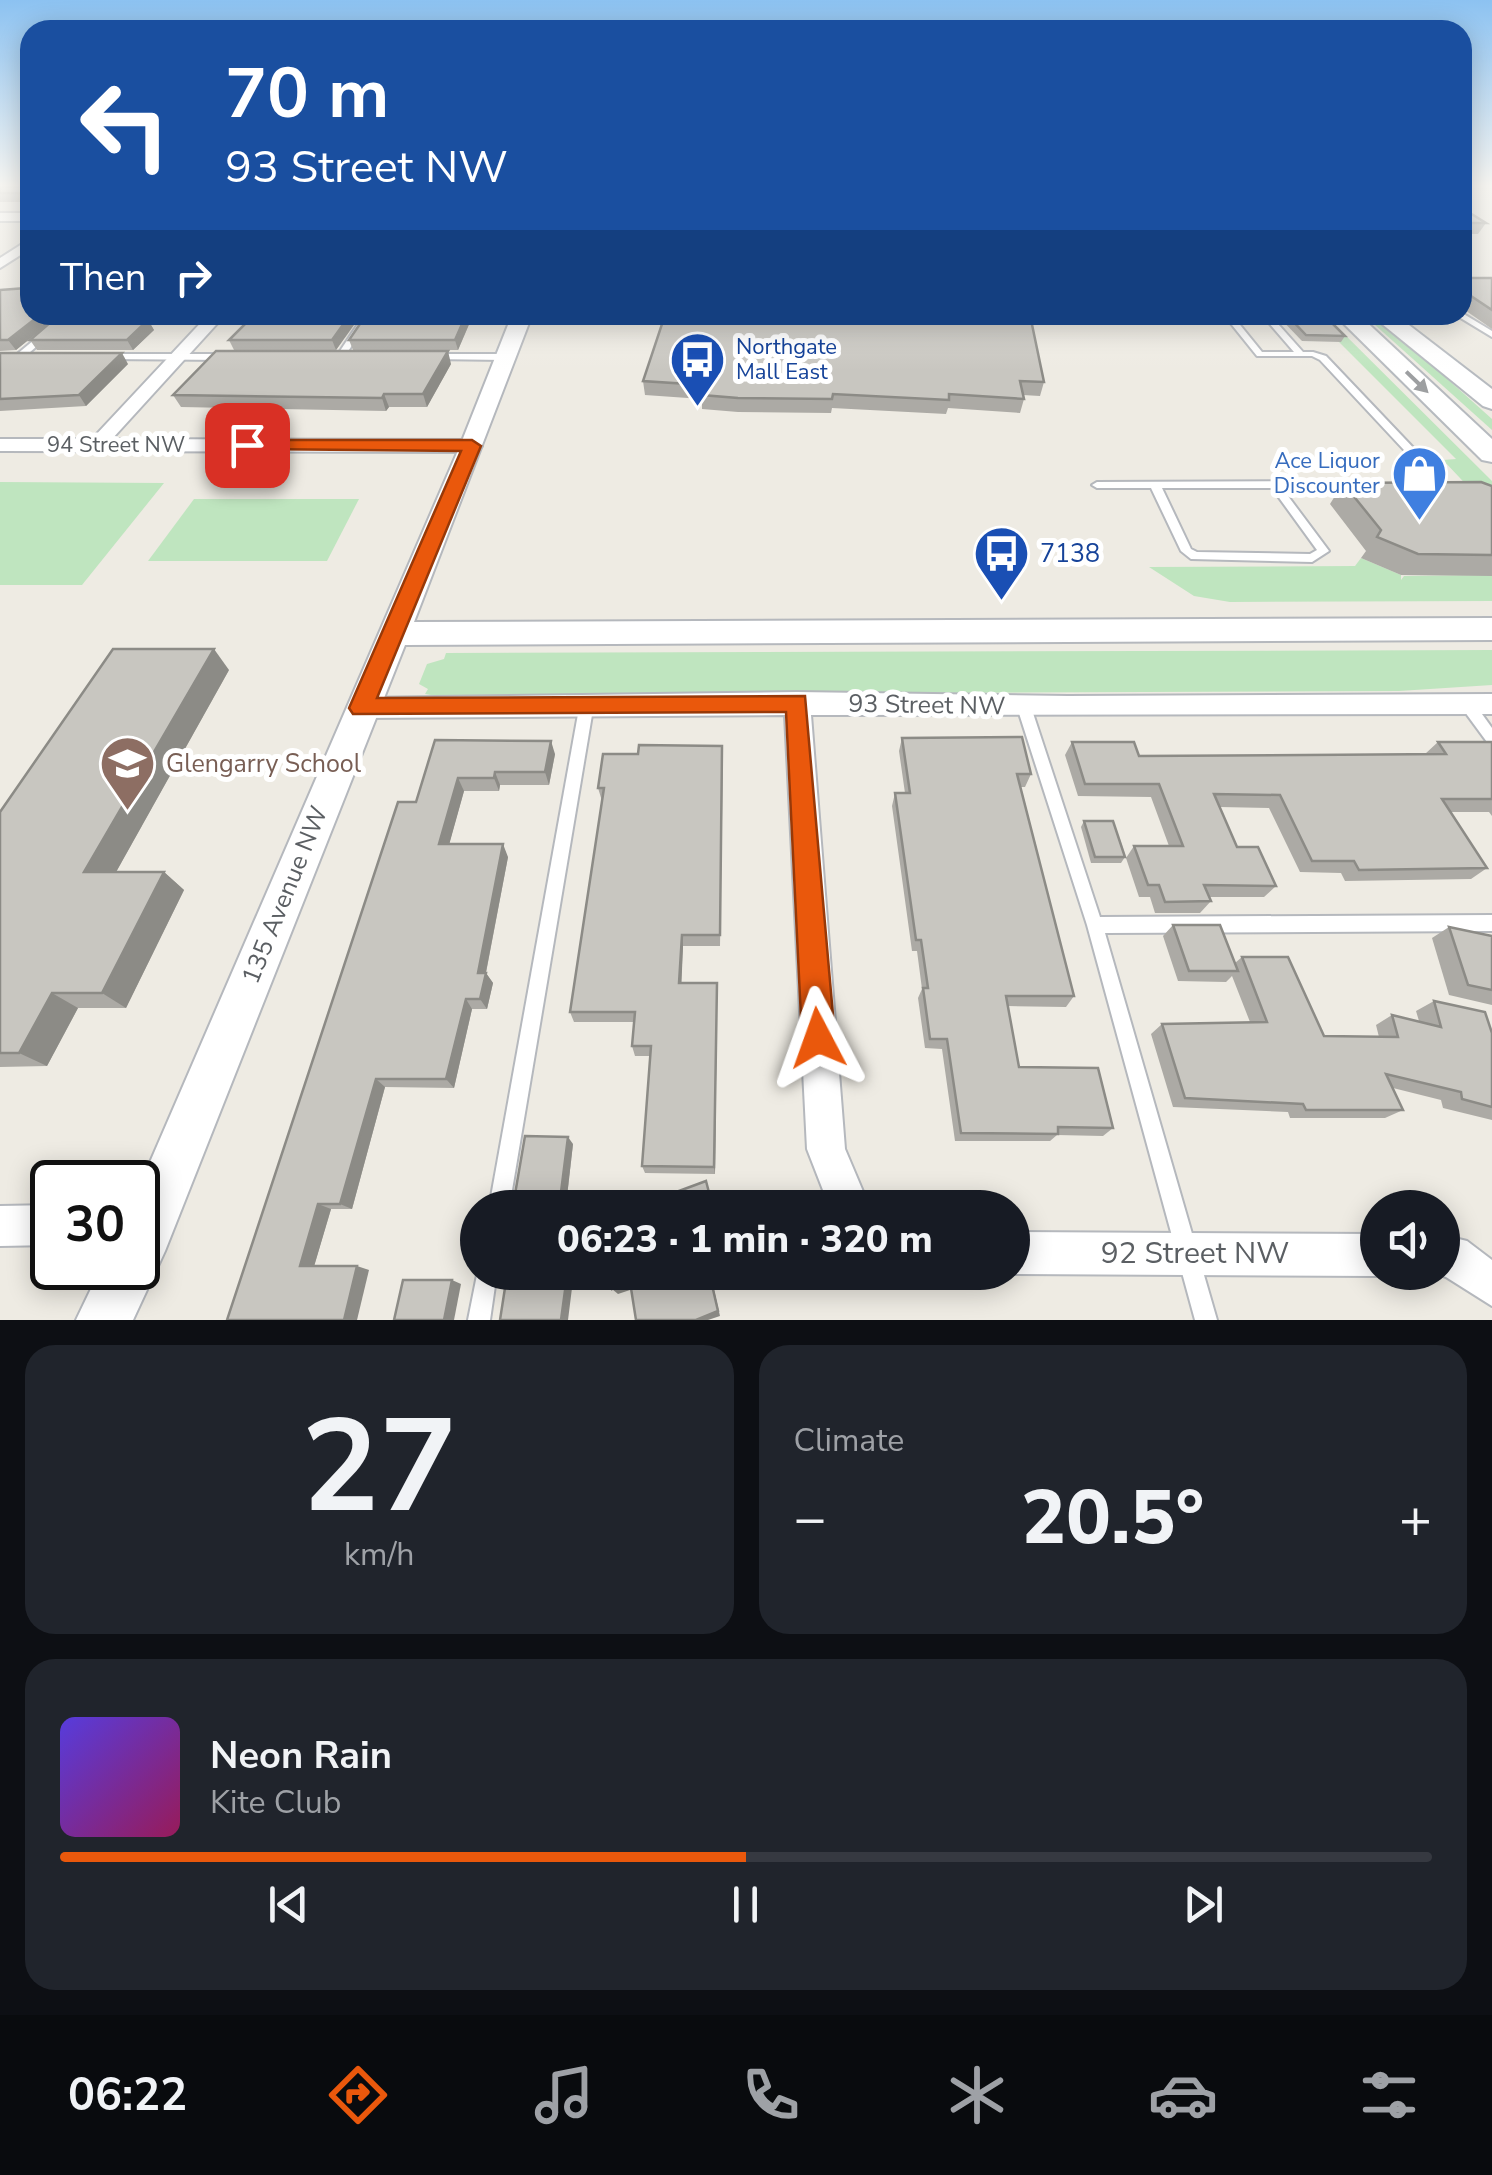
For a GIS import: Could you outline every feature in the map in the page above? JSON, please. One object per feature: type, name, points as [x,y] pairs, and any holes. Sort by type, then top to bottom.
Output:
[{"type":"main road","points":[[1357,325],[1492,454]]},
{"type":"main road","points":[[1395,325],[1492,400]]},
{"type":"main road","points":[[1415,325],[1492,392]]},
{"type":"street","points":[[96,445],[208,325]]},
{"type":"street","name":"135 Avenue NW","points":[[160,1191],[472,446],[518,325]]},
{"type":"street","name":"94 Street NW","points":[[0,445],[472,446]]},
{"type":"street","points":[[392,634],[1492,629]]},
{"type":"street","points":[[797,702],[826,1149],[843,1190]]},
{"type":"street","name":"93 Street NW","points":[[361,708],[797,702],[1024,706],[1480,704]]},
{"type":"street","points":[[0,1226],[30,1225]]},
{"type":"street","name":"92 Street NW","points":[[1030,1253],[1360,1255]]},
{"type":"street","points":[[1460,1262],[1492,1285]]},
{"type":"street","name":"135 Avenue NW","points":[[104,1320],[117,1290]]},
{"type":"lane","points":[[19,358],[57,325]]},
{"type":"lane","points":[[340,357],[361,325]]},
{"type":"lane","points":[[1236,325],[1260,354],[1323,358],[1438,480],[1434,484],[1414,484]]},
{"type":"lane","points":[[1275,325],[1302,354]]},
{"type":"lane","points":[[98,358],[232,357]]},
{"type":"lane","points":[[322,357],[358,357]]},
{"type":"lane","points":[[414,357],[506,357]]},
{"type":"lane","points":[[0,358],[39,358]]},
{"type":"lane","points":[[1098,484],[1374,484]]},
{"type":"lane","points":[[1155,485],[1187,551],[1195,556],[1320,556],[1323,552],[1275,484]]},
{"type":"lane","points":[[502,1190],[586,703]]},
{"type":"lane","points":[[1480,704],[1492,738]]},
{"type":"lane","points":[[1024,706],[1095,924],[1206,1320]]},
{"type":"lane","points":[[1095,924],[1492,922]]},
{"type":"lane","points":[[479,1320],[485,1290]]},
{"type":"green space","points":[[1322,325],[1335,325],[1492,481],[1492,512],[1443,460],[1456,459]]},
{"type":"green space","points":[[1375,325],[1387,325],[1492,419],[1492,430]]},
{"type":"green space","points":[[0,482],[164,483],[82,585],[0,585]]},
{"type":"green space","points":[[194,499],[359,499],[327,561],[148,561]]},
{"type":"green space","points":[[1361,558],[1401,575],[1401,580],[1404,576],[1492,575],[1492,601],[1230,602],[1194,596],[1149,567],[1355,566]]},
{"type":"green space","points":[[1492,650],[1492,685],[1399,691],[431,695],[425,694],[428,689],[419,684],[427,664],[444,659],[446,653]]},
{"type":"building","points":[[1472,278],[1492,278],[1492,310],[1472,297]]},
{"type":"building","points":[[20,288],[20,325],[27,325],[8,340],[0,340],[0,290]]},
{"type":"building","points":[[47,325],[143,325],[127,340],[30,340]]},
{"type":"building","points":[[244,325],[343,325],[332,340],[229,340]]},
{"type":"building","points":[[359,325],[462,325],[455,340],[349,340]]},
{"type":"building","points":[[662,325],[1032,325],[1044,382],[1020,381],[1024,399],[949,394],[949,400],[833,394],[832,399],[738,398],[702,395],[703,385],[643,381]]},
{"type":"building","points":[[1296,325],[1334,325],[1345,336],[1306,335]]},
{"type":"building","points":[[216,351],[448,351],[423,394],[384,394],[382,398],[173,395]]},
{"type":"building","points":[[0,353],[122,353],[79,395],[0,399]]},
{"type":"building","points":[[1481,482],[1492,486],[1492,555],[1418,554],[1377,537],[1381,530],[1343,483]]},
{"type":"building","points":[[113,649],[214,649],[84,872],[164,872],[102,993],[52,993],[19,1053],[0,1053],[0,812]]},
{"type":"building","points":[[1022,737],[1031,774],[1017,774],[1074,996],[1006,996],[1019,1067],[1098,1068],[1113,1128],[1058,1127],[1058,1134],[961,1133],[947,1039],[930,1039],[923,988],[928,988],[921,940],[916,940],[895,793],[910,793],[902,738]]},
{"type":"building","points":[[435,740],[551,741],[545,772],[495,772],[494,778],[458,778],[439,844],[503,844],[478,973],[486,973],[480,999],[466,999],[446,1079],[376,1079],[340,1204],[318,1204],[300,1266],[357,1266],[344,1320],[227,1320],[398,802],[416,802]]},
{"type":"building","points":[[1072,742],[1134,742],[1139,756],[1446,754],[1438,742],[1492,742],[1492,799],[1442,799],[1487,868],[1359,870],[1354,861],[1312,861],[1280,795],[1214,794],[1237,847],[1258,847],[1276,886],[1204,885],[1211,901],[1165,902],[1159,885],[1148,885],[1134,846],[1183,846],[1159,784],[1085,784]]},
{"type":"building","points":[[639,745],[722,746],[720,935],[682,935],[679,983],[717,983],[714,1167],[642,1166],[651,1046],[632,1046],[635,1012],[570,1012],[604,788],[598,788],[603,754],[638,754]]},
{"type":"building","points":[[1084,821],[1113,821],[1125,857],[1095,857]]},
{"type":"building","points":[[1173,925],[1220,925],[1238,971],[1189,971]]},
{"type":"building","points":[[1449,927],[1492,936],[1492,990],[1468,985]]},
{"type":"building","points":[[1242,957],[1288,957],[1324,1036],[1398,1037],[1392,1015],[1441,1027],[1434,1001],[1485,1012],[1492,1033],[1492,1107],[1462,1099],[1461,1092],[1386,1074],[1403,1110],[1306,1110],[1303,1104],[1185,1098],[1162,1024],[1267,1022]]},
{"type":"building","points":[[525,1136],[568,1137],[561,1190],[516,1190]]},
{"type":"building","points":[[706,1181],[708,1190],[682,1190]]},
{"type":"building","points":[[403,1280],[452,1280],[444,1320],[394,1320]]},
{"type":"building","points":[[505,1290],[565,1290],[561,1320],[500,1320]]},
{"type":"building","points":[[631,1290],[713,1290],[718,1311],[696,1320],[636,1320]]},
{"type":"place","name":"Northgate Mall East","points":[[697,409]]},
{"type":"place","name":"Ace Liquor Discounter","points":[[1419,523]]},
{"type":"place","name":"7138","points":[[1001,603]]},
{"type":"place","name":"Glengarry School","points":[[127,813]]},
{"type":"route","points":[[247,445],[472,446],[361,708],[797,702],[818,1038]]}]
